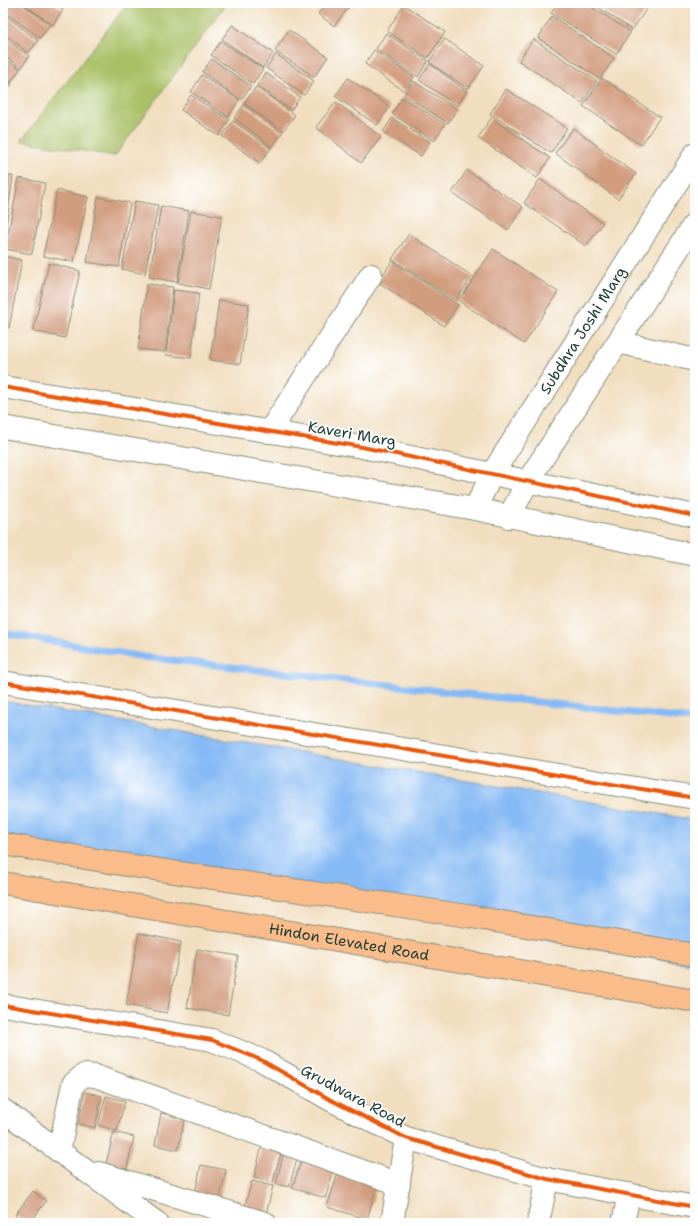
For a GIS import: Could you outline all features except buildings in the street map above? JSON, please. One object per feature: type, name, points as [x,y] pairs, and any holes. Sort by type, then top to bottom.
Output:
[{"type":"highway","points":[[3,844],[127,865],[461,915],[695,955]]},
{"type":"highway","name":"Hindon Elevated Road","points":[[3,883],[695,1000]]},
{"type":"street","name":"Subdhra Joshi Marg","points":[[475,509],[492,474],[695,154]]},
{"type":"street","points":[[509,517],[528,481],[695,222]]},
{"type":"street","points":[[269,432],[371,275]]},
{"type":"street","points":[[618,342],[695,360]]},
{"type":"street","name":"Kaveri Marg","points":[[3,387],[362,447],[695,516]]},
{"type":"street","points":[[3,426],[475,509],[695,555]]},
{"type":"street","points":[[3,682],[695,798]]},
{"type":"street","name":"Grudwara Road","points":[[3,1005],[212,1040],[261,1060],[331,1100],[406,1138],[547,1179],[695,1207]]},
{"type":"street","points":[[58,1151],[73,1084],[84,1075],[95,1076],[399,1184]]},
{"type":"street","points":[[3,1110],[157,1223]]},
{"type":"street","points":[[392,1223],[406,1138]]},
{"type":"street","points":[[83,1168],[265,1223]]},
{"type":"street","points":[[538,1223],[547,1179]]},
{"type":"street","points":[[623,1223],[628,1194]]},
{"type":"green space","points":[[128,3],[227,3],[115,156],[21,141]]},
{"type":"water","points":[[3,701],[695,820],[695,965],[3,845]]},
{"type":"waterway","points":[[3,633],[144,657],[695,720]]},
{"type":"cycle path","points":[[3,387],[362,447],[695,516]]},
{"type":"cycle path","points":[[3,682],[695,798]]},
{"type":"cycle path","points":[[3,1005],[212,1040],[261,1060],[331,1100],[406,1138],[547,1179],[695,1207]]}]
